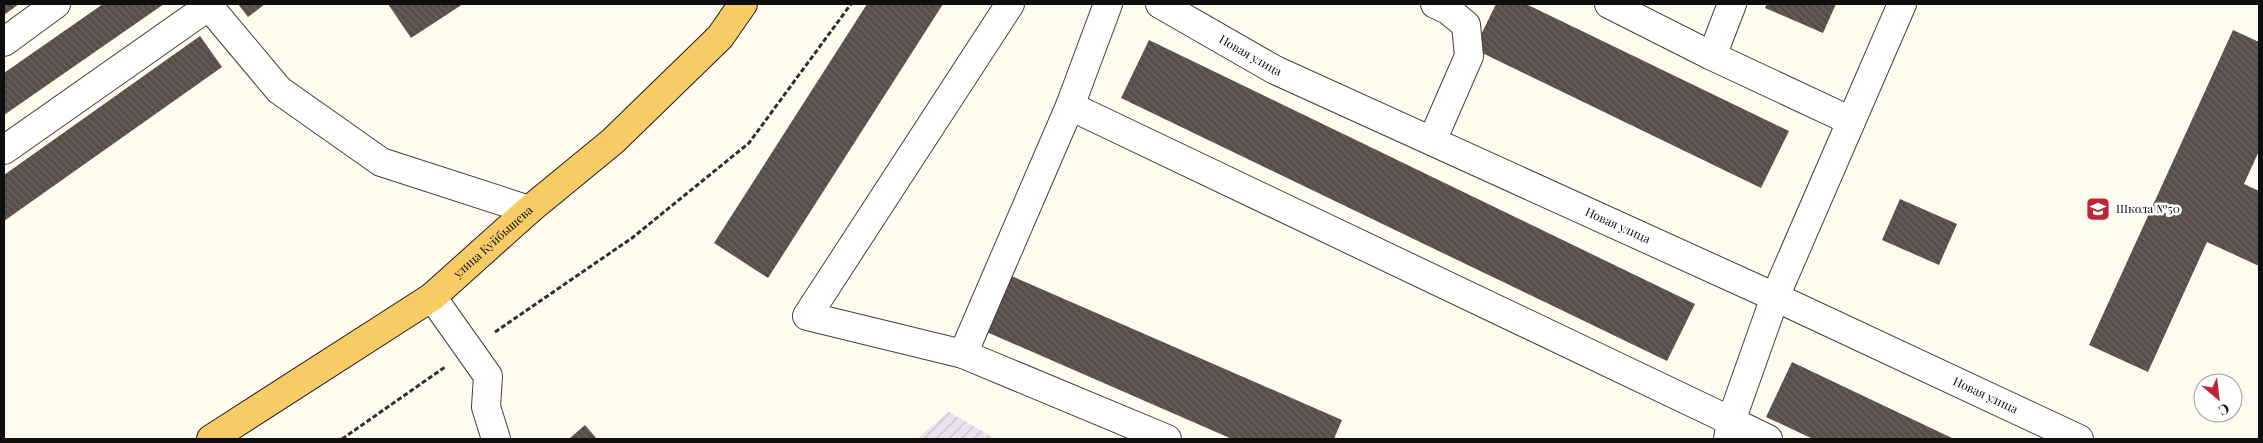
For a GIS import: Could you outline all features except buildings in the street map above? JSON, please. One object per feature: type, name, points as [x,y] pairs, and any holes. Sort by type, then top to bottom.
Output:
[{"type":"main road","name":"улица Куйбышева","points":[[211,439],[432,297],[529,210],[614,141],[720,36],[743,4]]},
{"type":"street","points":[[4,42],[56,4]]},
{"type":"street","points":[[1010,4],[807,316],[963,354],[1167,439]]},
{"type":"street","points":[[963,354],[1070,106],[1108,4]]},
{"type":"street","name":"Новая улица","points":[[1160,4],[1200,14],[1274,70],[1775,298],[2079,439]]},
{"type":"street","points":[[1432,141],[1469,56],[1466,25],[1448,10],[1435,4]]},
{"type":"street","points":[[1609,4],[1712,56],[1851,121]]},
{"type":"street","points":[[1712,56],[1732,4]]},
{"type":"street","points":[[1730,430],[1775,298],[1902,4]]},
{"type":"street","points":[[4,150],[208,5],[279,90],[381,162],[529,210]]},
{"type":"street","points":[[1070,106],[1730,430],[1768,439]]},
{"type":"street","points":[[432,297],[488,376],[486,407],[496,439]]},
{"type":"path","points":[[342,439],[632,238],[749,143],[851,4]]},
{"type":"shaded area","points":[[949,412],[996,439],[917,439]]},
{"type":"place","name":"Школа №50","points":[[2098,209]]}]
